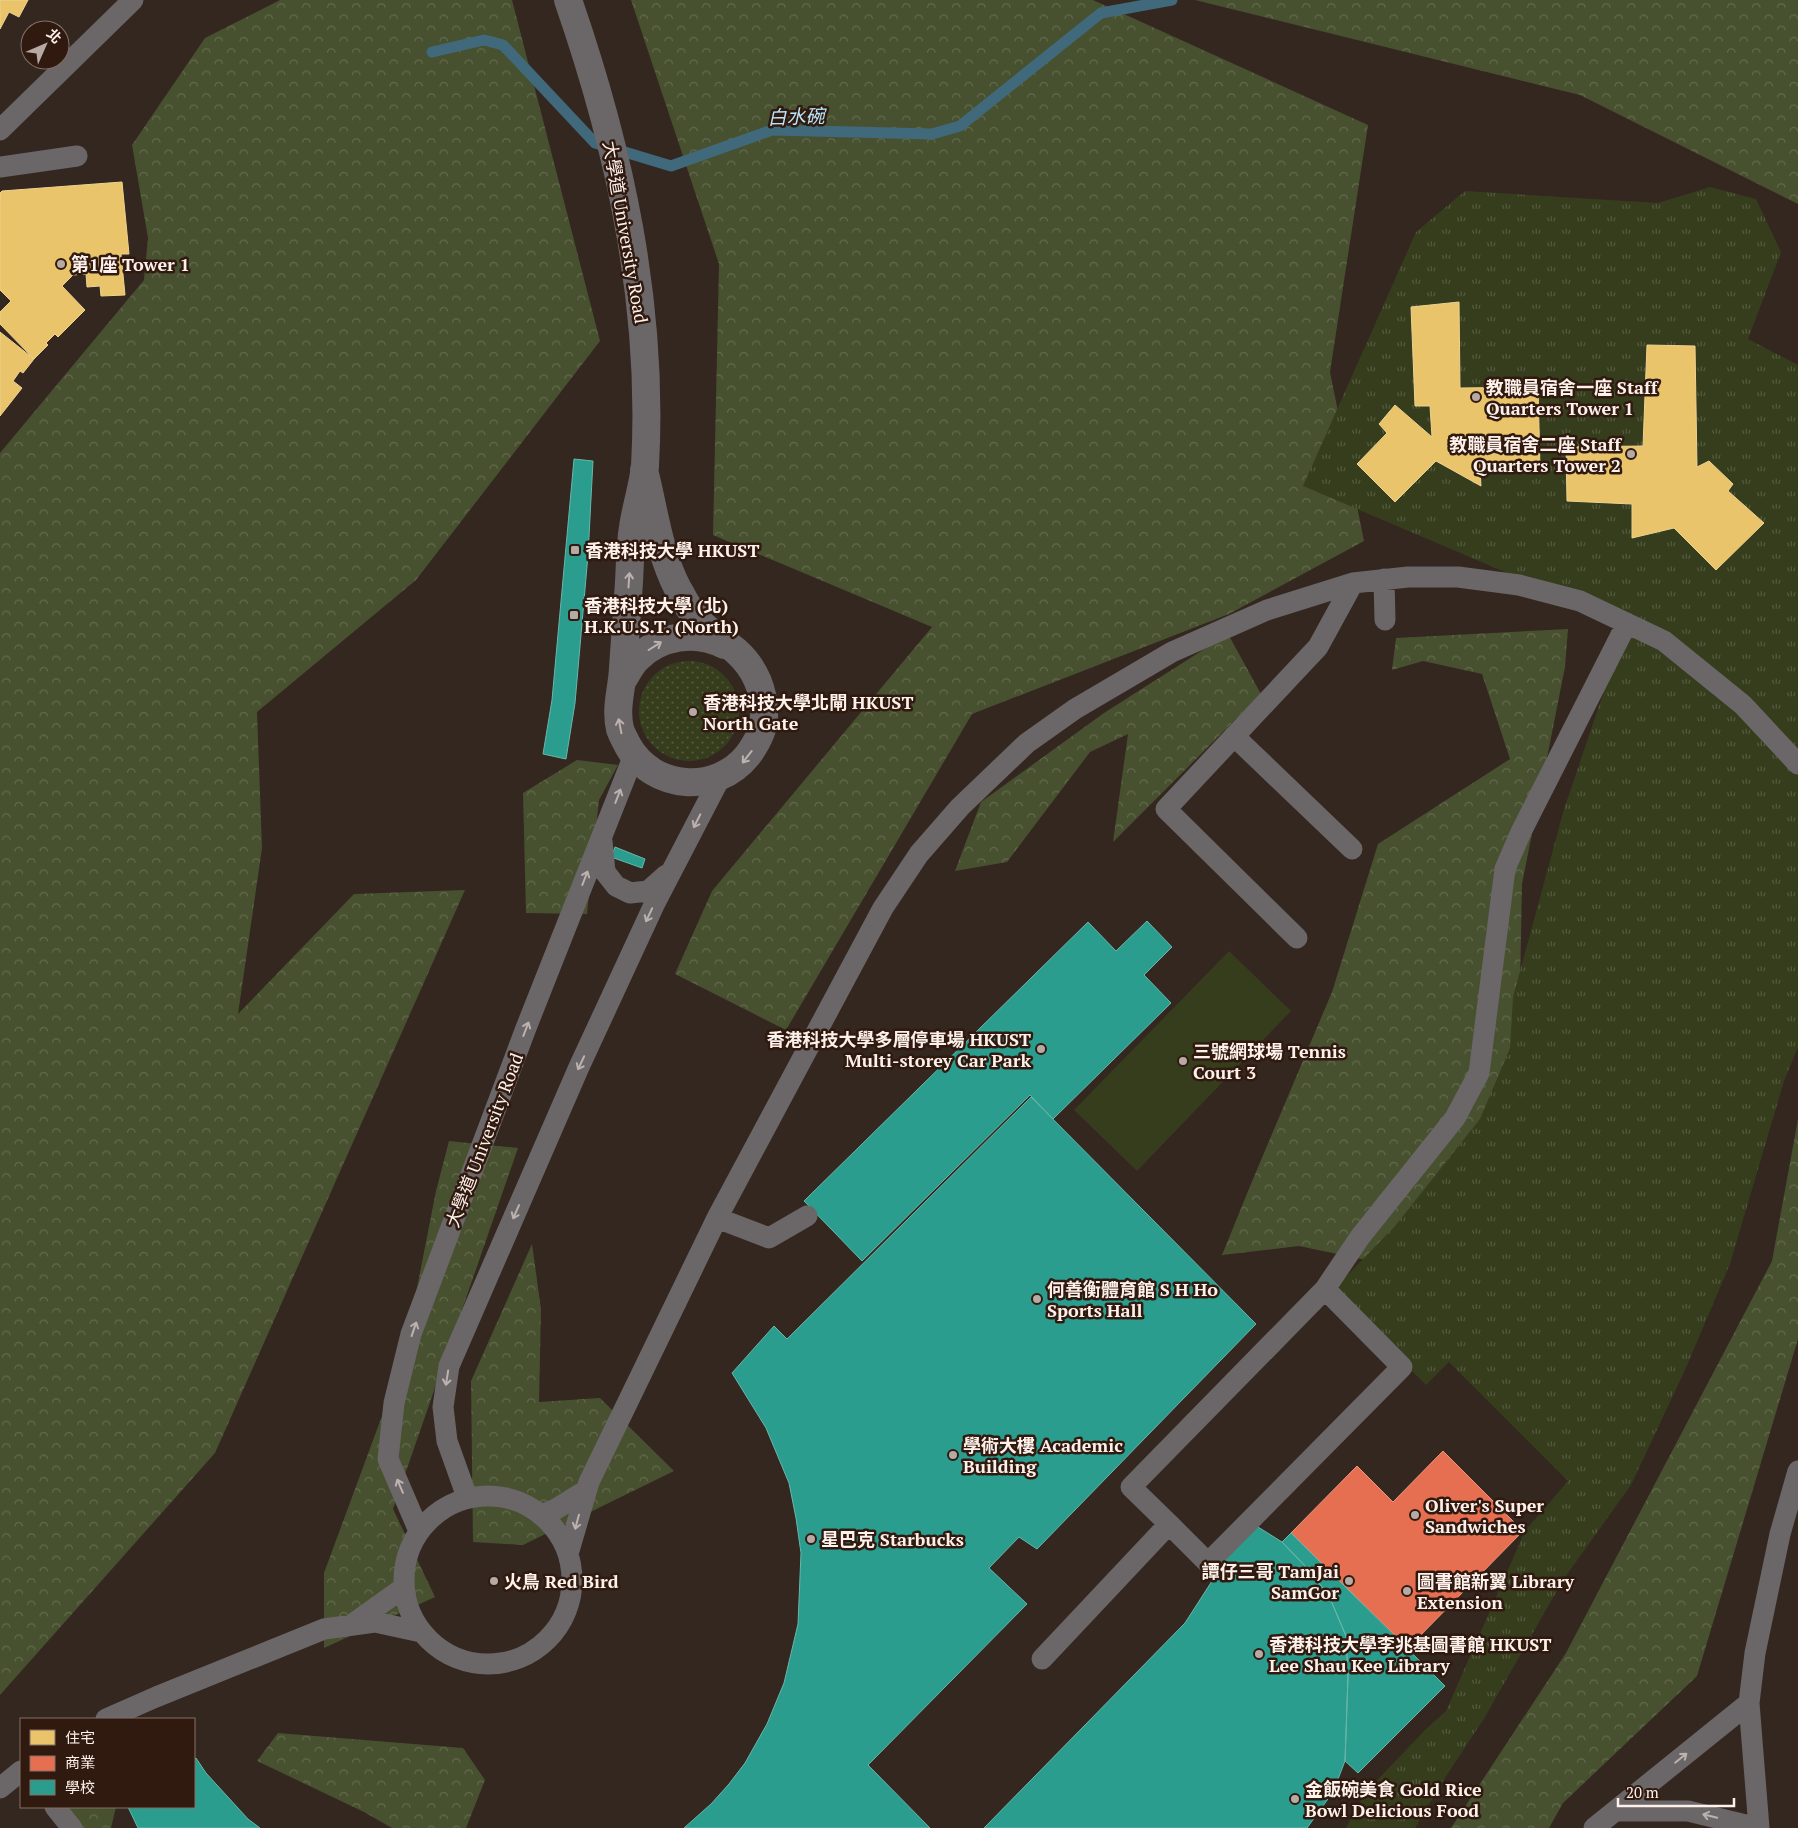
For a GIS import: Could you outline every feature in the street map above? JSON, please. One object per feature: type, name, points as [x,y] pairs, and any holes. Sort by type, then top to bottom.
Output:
[{"type":"street","name":"大學道 University Road","points":[[568,0],[590,67],[622,186],[642,312],[646,396],[644,470],[633,528],[622,681],[617,707],[618,715],[621,732],[634,755],[651,772],[673,781],[697,783],[720,778],[741,764],[757,744],[764,719],[763,694],[753,670],[736,651],[713,634],[694,616],[676,585],[665,556],[644,470]]},
{"type":"street","name":"大學道 University Road","points":[[622,681],[637,659],[659,642],[685,636],[712,639],[736,651]]},
{"type":"lane","points":[[0,130],[133,0]]},
{"type":"lane","points":[[0,167],[77,156]]},
{"type":"lane","points":[[568,1554],[585,1491],[717,1218],[884,908],[919,854],[960,807],[1027,743],[1075,709],[1172,652],[1267,610],[1353,583],[1384,579],[1458,577],[1519,585],[1580,601],[1664,641],[1743,705],[1798,764]]},
{"type":"lane","points":[[1384,579],[1385,620]]},
{"type":"lane","points":[[1297,938],[1166,809],[1318,647],[1353,583]]},
{"type":"lane","points":[[1325,1289],[1402,1366],[1208,1564],[1131,1487],[1325,1289],[1360,1237],[1455,1118],[1479,1073],[1505,869],[1521,832],[1628,623]]},
{"type":"lane","points":[[1234,736],[1352,850]]},
{"type":"lane","name":"大學道 University Road","points":[[419,1531],[388,1459],[394,1403],[412,1334],[526,1028],[634,755]]},
{"type":"lane","name":"大學道 University Road","points":[[467,1497],[447,1441],[443,1407],[449,1366],[580,1067],[671,872],[720,778]]},
{"type":"lane","points":[[602,835],[605,872],[616,886],[630,893],[648,891],[671,872]]},
{"type":"lane","points":[[717,1218],[769,1238],[807,1216]]},
{"type":"lane","points":[[1617,1811],[1688,1811],[1758,1828],[1749,1703],[1755,1653],[1789,1535],[1798,1471]]},
{"type":"lane","points":[[541,1515],[556,1509],[585,1491]]},
{"type":"lane","points":[[493,1495],[519,1501],[541,1515],[558,1532],[568,1554],[573,1582],[567,1612],[551,1637],[528,1655],[500,1664],[471,1663],[443,1652],[421,1632],[409,1611],[403,1588],[404,1568],[409,1548],[419,1531],[440,1509],[467,1497],[493,1495]]},
{"type":"lane","points":[[1042,1658],[1169,1524]]},
{"type":"lane","points":[[351,1625],[403,1588]]},
{"type":"lane","points":[[108,1718],[324,1629],[375,1622],[421,1632]]},
{"type":"lane","points":[[1594,1828],[1749,1703]]},
{"type":"lane","points":[[0,1788],[20,1772]]},
{"type":"lane","points":[[56,1808],[72,1828]]},
{"type":"green space","points":[[280,0],[512,0],[600,341],[416,580],[257,712],[262,848],[238,1014],[354,894],[465,890],[215,1453],[0,1695],[0,453],[144,280],[148,238],[132,145],[205,38]]},
{"type":"green space","points":[[631,0],[1093,0],[1368,125],[1330,372],[1364,541],[1229,614],[972,714],[786,1030],[675,974],[712,891],[932,627],[713,535],[719,264]]},
{"type":"green space","points":[[1195,0],[1798,0],[1798,204],[1580,95]]},
{"type":"green space","points":[[1710,187],[1756,199],[1781,252],[1748,339],[1798,365],[1798,1047],[1784,1081],[1730,1264],[1685,1370],[1631,1485],[1563,1580],[1485,1717],[1415,1828],[1346,1828],[1365,1793],[1426,1729],[1446,1711],[1525,1531],[1568,1481],[1449,1362],[1426,1385],[1332,1291],[1395,1226],[1480,1119],[1510,1048],[1513,997],[1564,809],[1627,624],[1303,486],[1416,232],[1465,191],[1658,203]]},
{"type":"green space","points":[[1568,629],[1565,667],[1522,884],[1518,1090],[1409,1269],[1299,1246],[1222,1255],[1332,992],[1378,844],[1510,759],[1482,674],[1423,661],[1392,670],[1396,638]]},
{"type":"green space","points":[[1228,634],[1261,694],[1113,842],[1128,734],[1090,752],[1007,862],[955,871],[981,802],[1104,713]]},
{"type":"green space","points":[[689,661],[708,664],[725,675],[736,692],[739,711],[736,730],[725,747],[708,758],[689,761],[670,758],[653,747],[642,730],[639,711],[642,692],[653,675],[670,664]]},
{"type":"green space","points":[[577,760],[618,765],[599,800],[587,914],[526,913],[523,793]]},
{"type":"green space","name":"三號網球場 Tennis Court 3","points":[[1229,951],[1291,1011],[1137,1171],[1074,1110]]},
{"type":"green space","points":[[1798,1119],[1798,1339],[1697,1676],[1563,1803],[1549,1828],[1451,1828],[1566,1653],[1772,1261]]},
{"type":"green space","points":[[449,1141],[518,1148],[393,1509],[435,1597],[324,1648],[324,1573],[403,1359],[436,1191]]},
{"type":"green space","points":[[532,1244],[541,1309],[539,1402],[600,1398],[674,1471],[523,1545],[473,1542],[471,1381]]},
{"type":"green space","points":[[278,1733],[463,1748],[485,1780],[466,1828],[392,1828],[364,1812],[257,1761]]},
{"type":"green space","points":[[61,1808],[116,1808],[111,1828],[72,1828]]},
{"type":"building: 住宅","points":[[0,0],[28,0],[19,17],[9,12],[0,29]]},
{"type":"building: 住宅","name":"第1座 Tower 1","points":[[122,182],[129,254],[121,254],[125,295],[101,296],[100,286],[87,287],[86,274],[73,275],[62,286],[85,310],[58,337],[55,334],[46,343],[48,345],[34,359],[0,324],[0,312],[11,301],[0,290],[0,193],[2,191]]},
{"type":"building: 住宅","name":"教職員宿舍一座 Staff Quarters Tower 1","points":[[1459,302],[1460,388],[1538,387],[1540,469],[1480,470],[1481,486],[1436,461],[1395,502],[1357,464],[1387,433],[1379,424],[1395,405],[1432,437],[1430,406],[1415,406],[1411,307]]},
{"type":"building: 住宅","points":[[0,332],[34,359],[23,373],[20,371],[13,381],[22,388],[0,416]]},
{"type":"building: 住宅","name":"教職員宿舍二座 Staff Quarters Tower 2","points":[[1647,345],[1695,346],[1697,467],[1709,461],[1733,484],[1728,491],[1764,523],[1716,570],[1674,528],[1632,538],[1632,504],[1567,501],[1566,447],[1643,446]]},
{"type":"building: 商業","name":"圖書館新翼 Library Extension","points":[[1443,1451],[1523,1531],[1408,1648],[1291,1533],[1357,1466],[1393,1502]]},
{"type":"building: 學校","points":[[574,459],[593,461],[588,555],[575,703],[566,759],[543,754],[552,700]]},
{"type":"building: 學校","points":[[615,847],[645,859],[642,868],[611,857]]},
{"type":"building: 學校","name":"香港科技大學多層停車場 HKUST Multi-storey Car Park","points":[[1147,921],[1172,947],[1144,975],[1171,1003],[1053,1119],[1030,1095],[862,1261],[804,1201],[1088,922],[1116,951]]},
{"type":"building: 學校","name":"學術大樓 Academic Building","points":[[1031,1097],[1256,1324],[1037,1549],[1019,1537],[989,1568],[1027,1604],[868,1765],[930,1828],[684,1828],[711,1804],[729,1784],[745,1763],[767,1724],[784,1683],[798,1624],[801,1553],[789,1483],[766,1428],[732,1373],[774,1326],[787,1339]]},
{"type":"building: 學校","points":[[1250,1522],[1282,1542],[1308,1569],[1329,1596],[1346,1636],[1348,1676],[1345,1761],[1333,1792],[1307,1828],[984,1828],[1185,1623]]},
{"type":"building: 學校","points":[[1291,1533],[1445,1686],[1358,1773],[1345,1761],[1348,1676],[1346,1636],[1329,1596],[1308,1569],[1282,1542]]},
{"type":"building: 學校","points":[[195,1758],[248,1819],[260,1828],[138,1828],[128,1808],[195,1808]]},
{"type":"waterway","name":"白水碗","points":[[432,52],[484,40],[503,45],[595,143],[671,166],[772,130],[932,134],[960,126],[1101,13],[1172,0]]},
{"type":"place","name":"第1座 Tower 1","points":[[61,264]]},
{"type":"place","name":"教職員宿舍一座 Staff Quarters Tower 1","points":[[1476,397]]},
{"type":"place","name":"教職員宿舍二座 Staff Quarters Tower 2","points":[[1631,454]]},
{"type":"place","name":"香港科技大學 HKUST","points":[[575,550]]},
{"type":"place","name":"香港科技大學 (北) H.K.U.S.T. (North)","points":[[574,615]]},
{"type":"place","name":"香港科技大學北閘 HKUST North Gate","points":[[693,712]]},
{"type":"place","name":"香港科技大學多層停車場 HKUST Multi-storey Car Park","points":[[1041,1049]]},
{"type":"place","name":"三號網球場 Tennis Court 3","points":[[1183,1061]]},
{"type":"place","name":"何善衡體育館 S H Ho Sports Hall","points":[[1037,1299]]},
{"type":"place","name":"學術大樓 Academic Building","points":[[953,1455]]},
{"type":"place","name":"Oliver's Super Sandwiches","points":[[1415,1515]]},
{"type":"place","name":"星巴克 Starbucks","points":[[811,1539]]},
{"type":"place","name":"火鳥 Red Bird","points":[[494,1581]]},
{"type":"place","name":"譚仔三哥 TamJai SamGor","points":[[1349,1581]]},
{"type":"place","name":"圖書館新翼 Library Extension","points":[[1407,1591]]},
{"type":"place","name":"香港科技大學李兆基圖書館 HKUST Lee Shau Kee Library","points":[[1259,1654]]},
{"type":"place","name":"金飯碗美食 Gold Rice Bowl Delicious Food","points":[[1295,1799]]}]
